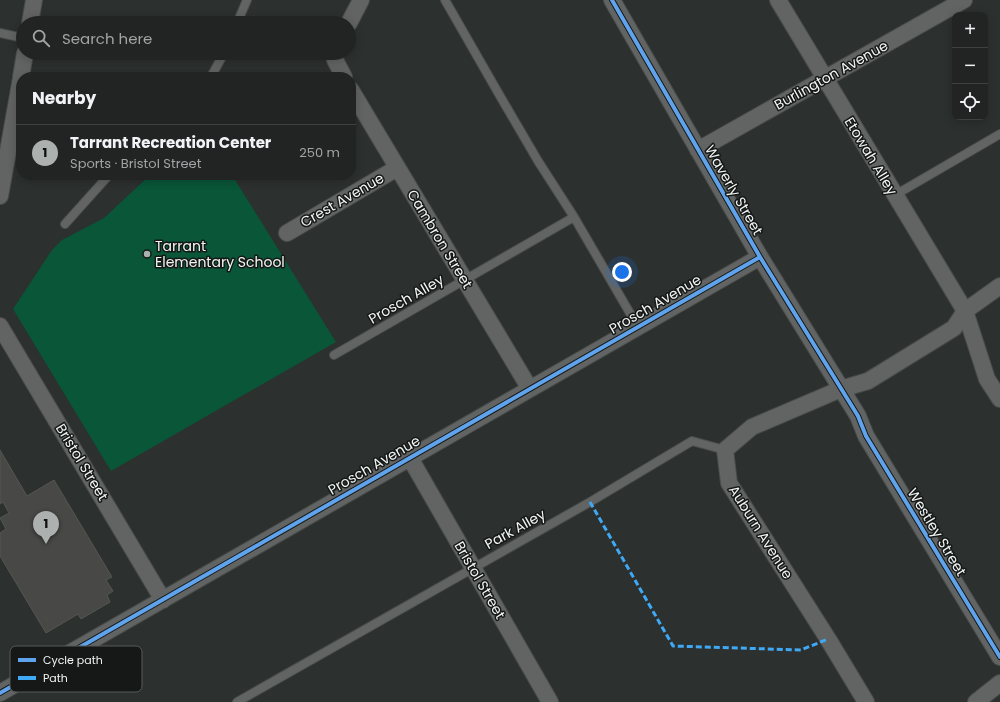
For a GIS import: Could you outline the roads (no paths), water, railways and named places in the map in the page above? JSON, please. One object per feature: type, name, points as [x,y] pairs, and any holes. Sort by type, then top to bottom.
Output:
[{"type":"street","points":[[31,16],[34,0]]},
{"type":"street","points":[[353,16],[361,0]]},
{"type":"street","name":"Waverly Street","points":[[612,0],[760,257],[841,389]]},
{"type":"street","name":"Etowah Alley","points":[[778,0],[965,311]]},
{"type":"street","name":"Burlington Avenue","points":[[698,150],[825,80],[964,0]]},
{"type":"street","points":[[22,72],[24,60]]},
{"type":"street","points":[[335,60],[341,72]]},
{"type":"street","name":"Cambron Street","points":[[356,98],[530,389]]},
{"type":"street","points":[[0,196],[16,106]]},
{"type":"street","name":"Crest Avenue","points":[[287,233],[397,168]]},
{"type":"street","name":"Prosch Avenue","points":[[82,646],[760,257]]},
{"type":"street","points":[[725,450],[752,427],[841,389],[868,381],[954,328],[965,311],[1000,286]]},
{"type":"street","points":[[965,311],[987,379],[1000,399]]},
{"type":"street","name":"Bristol Street","points":[[0,326],[163,600]]},
{"type":"street","name":"Westley Street","points":[[841,389],[858,416],[866,436],[1000,657]]},
{"type":"street","name":"Auburn Avenue","points":[[725,450],[729,483],[866,702]]},
{"type":"street","name":"Bristol Street","points":[[410,458],[550,702]]},
{"type":"street","points":[[976,702],[1000,683]]},
{"type":"street","name":"Prosch Avenue","points":[[0,692],[10,686]]},
{"type":"lane","points":[[240,16],[247,0]]},
{"type":"lane","points":[[445,0],[511,116],[574,217],[638,327]]},
{"type":"lane","points":[[0,33],[16,36]]},
{"type":"lane","points":[[214,72],[220,60]]},
{"type":"lane","points":[[895,195],[1000,134]]},
{"type":"lane","points":[[65,224],[105,180]]},
{"type":"lane","name":"Prosch Alley","points":[[334,355],[574,217]]},
{"type":"lane","name":"Park Alley","points":[[237,702],[590,502],[692,441],[725,450]]},
{"type":"place","name":"Tarrant Elementary School","points":[[147,254]]},
{"type":"place","name":"Tarrant Recreation Center","points":[[46,544]]}]
